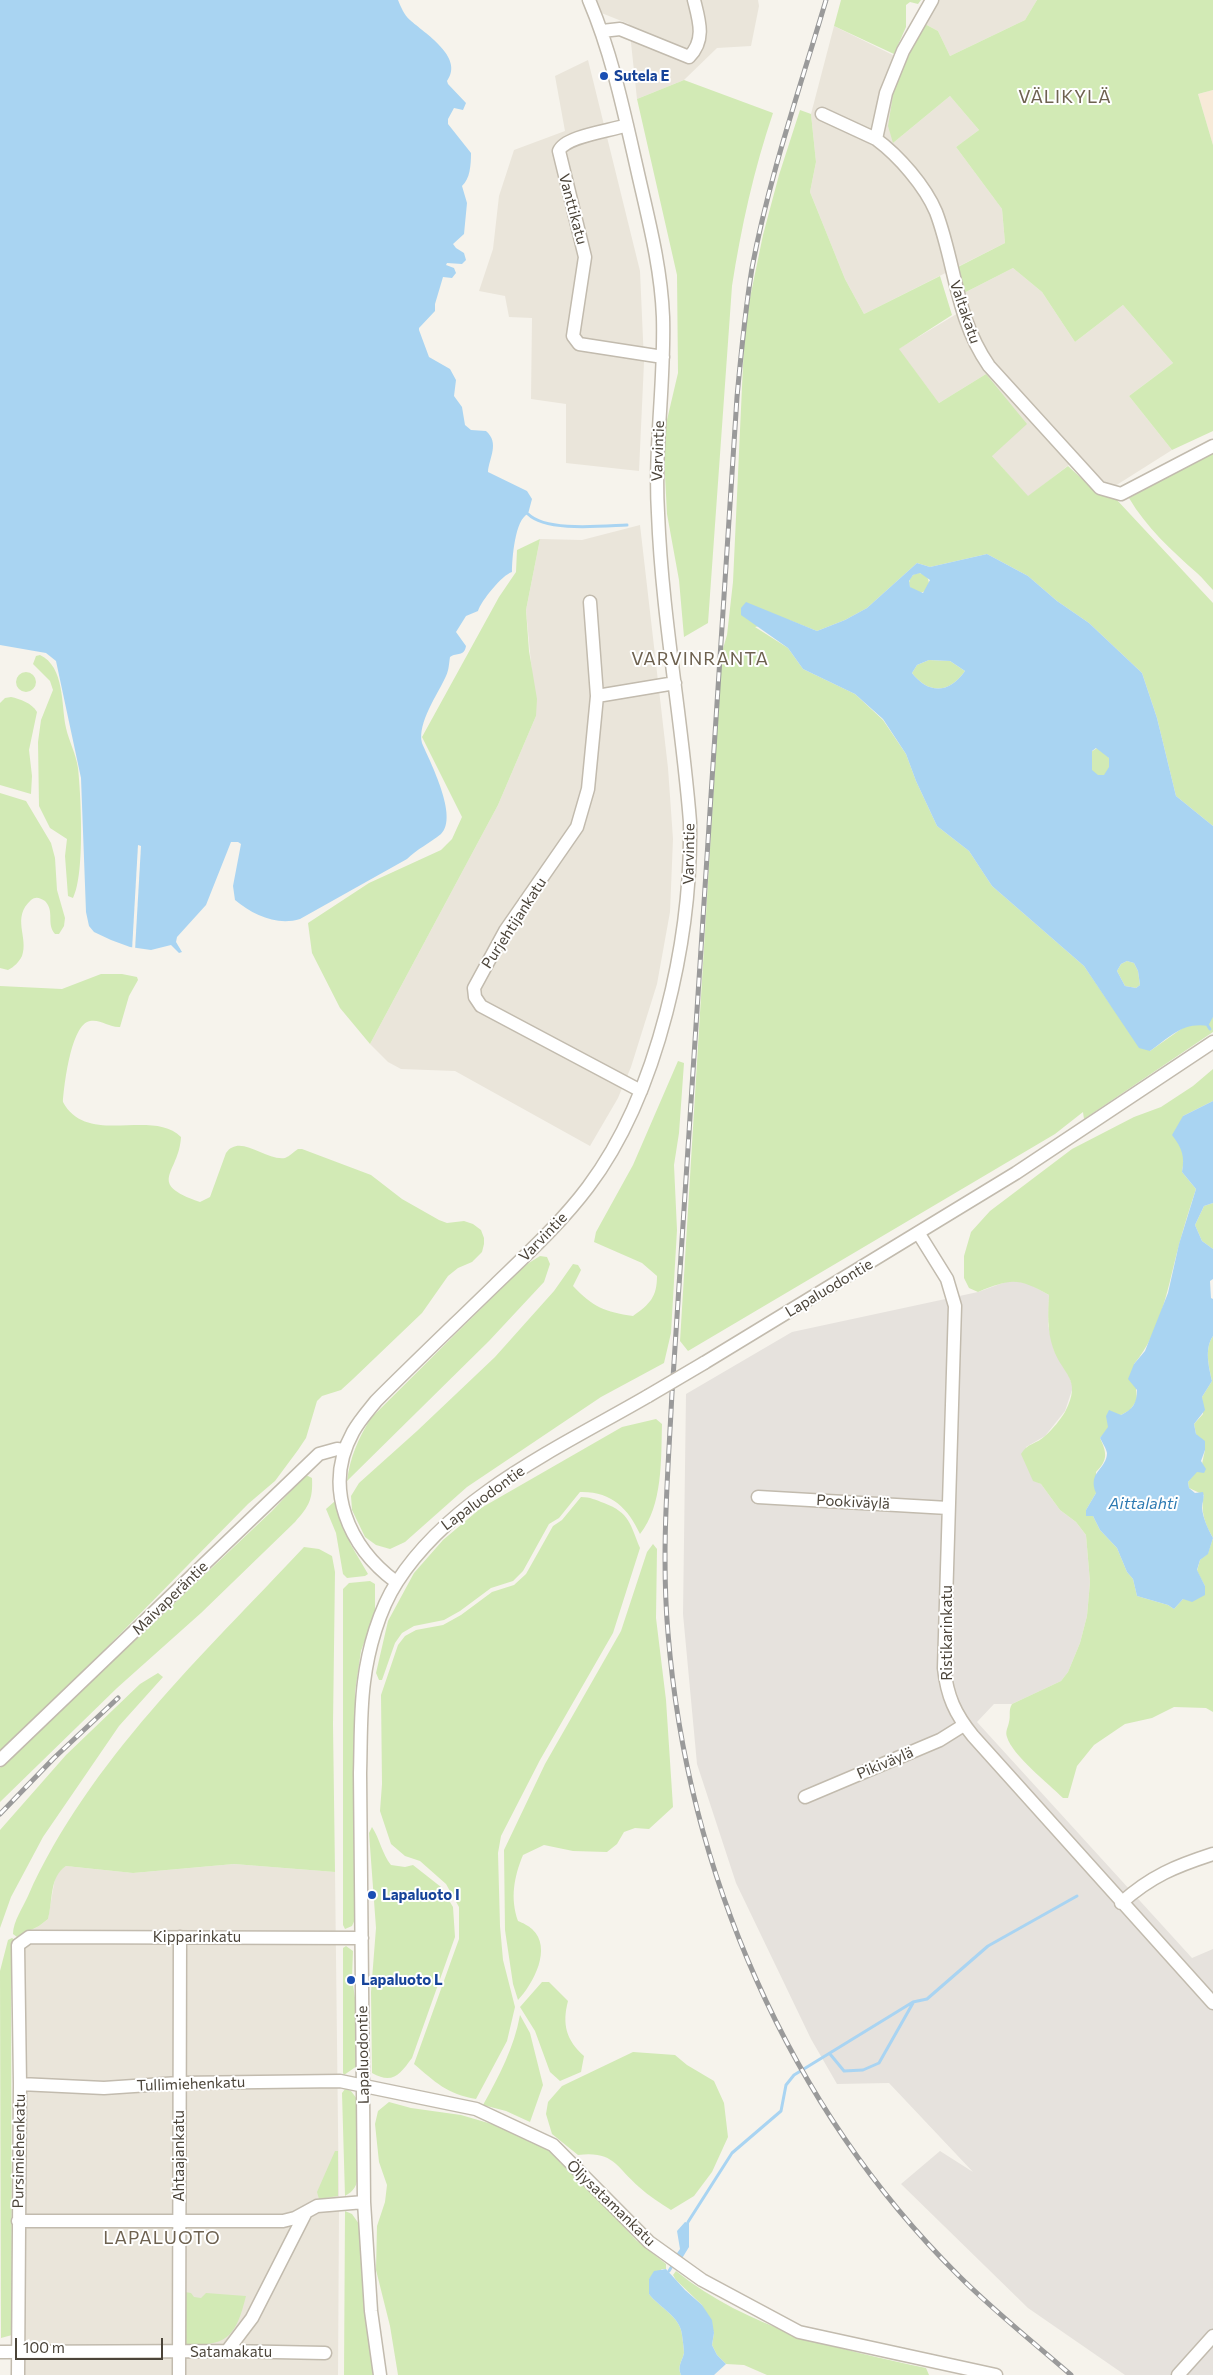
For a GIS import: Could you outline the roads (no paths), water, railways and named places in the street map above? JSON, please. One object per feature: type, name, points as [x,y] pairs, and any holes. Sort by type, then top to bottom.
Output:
[{"type":"street","name":"Varvintie","points":[[396,1582],[372,1562],[357,1543],[348,1523],[342,1506],[340,1488],[345,1450],[353,1431],[376,1401],[543,1238],[588,1186],[622,1132],[641,1091],[674,977],[689,882],[690,822],[657,508],[656,448],[663,357],[661,289],[658,262],[602,31],[589,0]]},
{"type":"street","points":[[602,31],[620,29],[689,57],[696,50],[701,35],[694,0]]},
{"type":"street","points":[[876,139],[886,93],[902,51],[932,0]]},
{"type":"street","name":"Valtakatu","points":[[822,114],[876,139],[911,173],[935,212],[965,320],[977,350],[989,366],[1100,488],[1121,494],[1213,446]]},
{"type":"street","name":"Vanttikatu","points":[[626,125],[569,140],[559,151],[585,257],[573,336],[579,344],[663,357]]},
{"type":"street","name":"Purjehtijankatu","points":[[590,602],[597,696],[588,789],[577,827],[497,944],[476,983],[474,992],[477,1002],[482,1006],[641,1091]]},
{"type":"street","points":[[597,696],[675,683]]},
{"type":"street","name":"Lapaluodontie","points":[[380,2375],[370,2302],[364,2202],[360,1773],[364,1681],[377,1628],[396,1582],[422,1547],[438,1531],[479,1498],[516,1473],[919,1234],[1024,1168],[1213,1042]]},
{"type":"street","name":"Ristikarinkatu","points":[[919,1234],[947,1279],[956,1306],[948,1508],[945,1676],[948,1695],[964,1725],[1213,2003]]},
{"type":"street","name":"Maivaperäntie","points":[[0,1760],[319,1454],[337,1449],[345,1450]]},
{"type":"street","name":"Pookiväylä","points":[[758,1497],[948,1508]]},
{"type":"street","name":"Pikiväylä","points":[[805,1797],[940,1740],[964,1725]]},
{"type":"street","points":[[1121,1902],[1137,1888],[1158,1874],[1213,1854]]},
{"type":"street","name":"Ahtaajankatu","points":[[178,2375],[180,1937]]},
{"type":"street","name":"Kipparinkatu","points":[[33,1938],[362,1938]]},
{"type":"street","name":"Pursimiehenkatu","points":[[18,2375],[20,2084],[17,1951],[21,1941],[33,1938]]},
{"type":"street","name":"Tullimiehenkatu","points":[[20,2084],[104,2088],[179,2083],[310,2081],[363,2085]]},
{"type":"street","name":"Öljysatamankatu","points":[[363,2085],[476,2109],[552,2145],[649,2242],[702,2280],[799,2332],[996,2375]]},
{"type":"street","points":[[18,2221],[283,2221],[295,2218],[306,2211],[323,2205],[364,2202]]},
{"type":"street","points":[[227,2351],[252,2318],[306,2211]]},
{"type":"street","points":[[1178,2375],[1213,2336]]},
{"type":"street","name":"Satamakatu","points":[[0,2352],[227,2351],[325,2353]]},
{"type":"water","points":[[0,0],[398,0],[408,18],[433,39],[447,55],[451,63],[448,84],[466,103],[463,110],[454,108],[448,119],[448,124],[471,153],[468,176],[462,186],[467,203],[464,234],[453,244],[464,253],[466,260],[462,264],[447,263],[446,265],[454,268],[456,273],[452,278],[443,277],[435,304],[435,311],[419,330],[429,357],[450,369],[456,380],[454,396],[462,407],[465,425],[471,430],[486,431],[492,440],[493,451],[488,472],[527,491],[532,499],[528,514],[520,523],[517,531],[512,572],[492,589],[478,611],[466,616],[456,632],[466,646],[464,652],[450,657],[447,674],[425,718],[421,735],[422,743],[441,789],[447,815],[446,826],[441,834],[407,859],[300,919],[291,921],[266,918],[235,900],[233,886],[241,844],[231,842],[206,905],[177,937],[176,942],[182,952],[179,953],[171,945],[151,950],[130,947],[94,932],[89,926],[86,912],[81,778],[56,661],[46,653],[0,645]]},
{"type":"water","points":[[987,554],[1028,576],[1057,601],[1089,623],[1142,673],[1157,718],[1176,796],[1213,826],[1213,1017],[1208,1026],[1191,1026],[1176,1032],[1150,1051],[1139,1048],[1084,966],[992,886],[969,851],[937,826],[906,754],[883,719],[855,694],[803,669],[788,648],[741,615],[741,608],[746,602],[817,631],[845,620],[867,608],[917,563],[930,567]],"holes":[[[920,573],[930,580],[923,593],[910,587],[909,581],[913,575]],[[929,660],[950,661],[965,671],[953,684],[946,687],[932,688],[925,685],[912,673],[917,665]],[[1096,748],[1109,758],[1109,767],[1104,775],[1098,775],[1092,770],[1092,751]],[[1127,961],[1134,963],[1138,971],[1140,985],[1136,988],[1125,986],[1117,971],[1121,964]]]},
{"type":"water","name":"Aittalahti","points":[[1213,1101],[1213,1203],[1204,1206],[1195,1225],[1202,1241],[1213,1249],[1213,1279],[1210,1281],[1211,1298],[1213,1299],[1213,1336],[1208,1352],[1212,1381],[1202,1397],[1205,1410],[1194,1424],[1196,1434],[1205,1441],[1205,1450],[1201,1461],[1206,1469],[1204,1473],[1197,1472],[1188,1482],[1189,1488],[1195,1493],[1203,1492],[1203,1512],[1213,1538],[1208,1554],[1200,1560],[1197,1570],[1205,1586],[1205,1595],[1192,1602],[1183,1599],[1174,1609],[1168,1605],[1137,1596],[1133,1579],[1127,1572],[1117,1548],[1100,1530],[1093,1516],[1086,1516],[1086,1510],[1096,1493],[1094,1480],[1106,1458],[1107,1453],[1100,1438],[1108,1427],[1106,1416],[1109,1410],[1121,1415],[1129,1410],[1135,1402],[1137,1390],[1128,1379],[1134,1364],[1145,1351],[1168,1293],[1179,1244],[1196,1189],[1182,1172],[1182,1152],[1172,1135],[1183,1116]]},
{"type":"water","points":[[685,2222],[689,2223],[689,2247],[681,2260],[675,2256],[680,2249],[677,2231]]},
{"type":"water","points":[[666,2269],[702,2305],[712,2320],[714,2333],[712,2345],[717,2355],[726,2364],[714,2375],[681,2375],[680,2366],[684,2353],[681,2330],[676,2320],[649,2294],[649,2279],[654,2271]]},
{"type":"waterway","points":[[528,514],[536,520],[561,526],[627,525]]},
{"type":"waterway","points":[[688,2222],[732,2153],[781,2111],[786,2085],[794,2075],[913,2002],[927,1999],[988,1946],[1077,1896]]},
{"type":"waterway","points":[[830,2054],[844,2071],[863,2070],[879,2063],[913,2003]]},
{"type":"waterway","points":[[669,2271],[672,2266]]},
{"type":"railway","points":[[826,0],[767,200],[752,268],[740,365],[672,1393],[665,1543],[668,1633],[679,1722],[697,1810],[723,1896],[756,1980],[797,2060],[844,2137],[898,2209],[958,2275],[1071,2375]]},
{"type":"railway","points":[[0,1814],[54,1758],[118,1698]]},
{"type":"place","name":"Sutela E","points":[[604,76]]},
{"type":"place","name":"Lapaluoto I","points":[[372,1895]]},
{"type":"place","name":"Lapaluoto L","points":[[351,1980]]},
{"type":"district","name":"VÄLIKYLÄ","points":[[1065,97]]},
{"type":"district","name":"VARVINRANTA","points":[[700,659]]},
{"type":"district","name":"LAPALUOTO","points":[[162,2238]]}]
